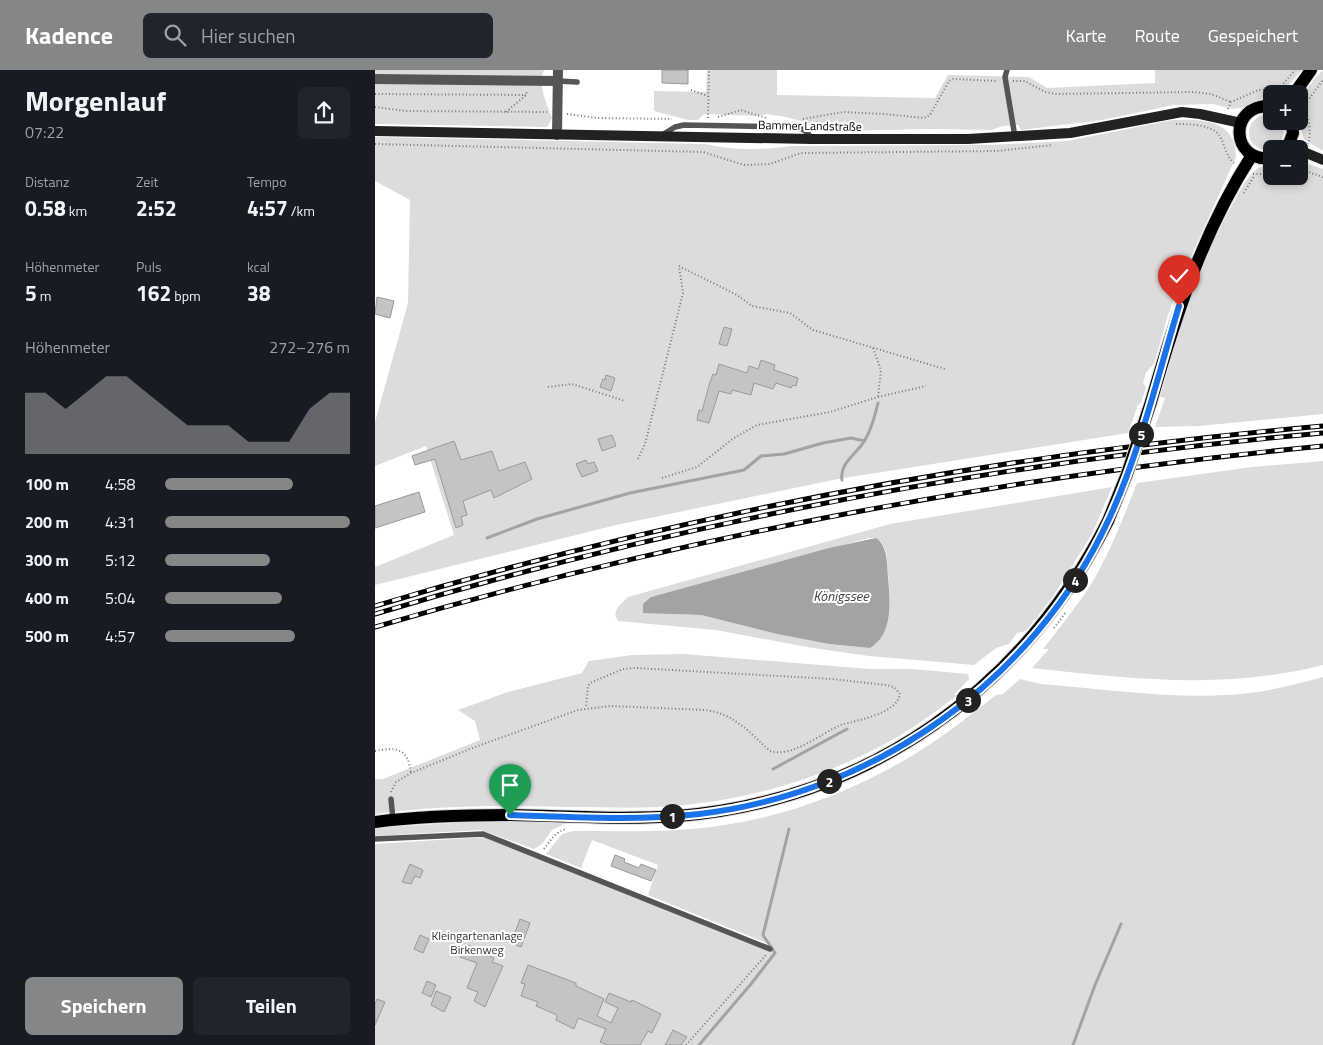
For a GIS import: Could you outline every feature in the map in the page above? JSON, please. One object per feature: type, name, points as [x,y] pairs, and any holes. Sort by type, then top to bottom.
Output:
[{"type":"main road","points":[[1296,85],[1311,70]]},
{"type":"main road","points":[[1263,106],[1253,108],[1245,114],[1239,132],[1245,149],[1252,155],[1263,158]]},
{"type":"main road","name":"Bammer Landstraße","points":[[375,131],[811,139],[1015,138],[1070,133],[1182,112],[1241,123]]},
{"type":"main road","points":[[1308,153],[1323,160]]},
{"type":"main road","points":[[375,822],[473,815],[652,817],[700,814],[750,805],[813,788],[874,762],[929,729],[974,695],[1021,650],[1065,594],[1093,550],[1108,521],[1127,474],[1189,280],[1215,221],[1252,155]]},
{"type":"street","points":[[375,79],[529,81],[558,75],[557,135]]},
{"type":"lane","points":[[1007,70],[1015,138]]},
{"type":"lane","points":[[558,75],[577,82]]},
{"type":"lane","points":[[391,799],[393,820]]},
{"type":"lane","points":[[375,839],[483,834],[771,949]]},
{"type":"path","points":[[709,70],[708,119],[714,119],[726,113],[741,110],[749,111],[773,121]]},
{"type":"path","points":[[1282,85],[1295,70]]},
{"type":"path","points":[[794,121],[843,112],[924,118],[930,115],[949,81],[953,79],[1025,81],[1045,92],[1056,94],[1194,92],[1211,94],[1231,102]]},
{"type":"path","points":[[1308,100],[1323,80]]},
{"type":"path","points":[[506,112],[525,95],[529,81]]},
{"type":"path","points":[[691,90],[708,96]]},
{"type":"path","points":[[1228,110],[1231,102],[1258,90],[1263,90]]},
{"type":"path","points":[[375,94],[525,95]]},
{"type":"path","points":[[375,107],[406,111],[558,112],[597,118],[680,119]]},
{"type":"path","points":[[1302,140],[1309,130],[1308,126]]},
{"type":"path","points":[[1223,128],[1219,135],[1228,157],[1235,164]]},
{"type":"path","points":[[1308,172],[1323,177]]},
{"type":"path","points":[[1252,173],[1263,175]]},
{"type":"path","points":[[638,459],[645,444],[683,293],[679,266],[737,295],[753,306],[790,312],[813,330],[945,369]]},
{"type":"path","points":[[873,348],[881,370],[879,397]]},
{"type":"path","points":[[548,388],[572,384],[625,401]]},
{"type":"path","points":[[663,478],[697,467],[734,438],[757,425],[829,412],[879,397],[926,386]]},
{"type":"path","points":[[391,799],[392,790],[396,782],[411,773],[529,726],[586,708],[629,707],[719,712],[734,718],[771,751],[778,753],[809,742],[841,725],[877,714],[893,706],[899,700],[900,694],[894,687],[886,685],[832,679],[635,668],[623,669],[590,683],[588,686],[586,708]]},
{"type":"path","points":[[375,751],[397,749],[404,753],[409,761],[411,773]]},
{"type":"path","points":[[686,1045],[771,949]]},
{"type":"green space","points":[[375,70],[544,70],[542,88],[552,118],[546,127],[375,124]]},
{"type":"green space","points":[[707,70],[777,70],[777,95],[935,98],[948,75],[1029,77],[1047,88],[1155,83],[1155,70],[1302,70],[1288,85],[1263,85],[1263,99],[1245,107],[1233,109],[1213,104],[1174,105],[1102,120],[1021,130],[1018,125],[1003,126],[991,130],[837,131],[786,117],[766,114],[759,116],[704,114],[698,120],[688,120],[654,111],[654,91],[706,92]]},
{"type":"green space","points":[[1323,70],[1323,151],[1304,139],[1301,130],[1308,130],[1308,88]]},
{"type":"green space","points":[[1263,115],[1263,130],[1283,130],[1281,140],[1263,140],[1263,149],[1254,145],[1250,140],[1249,134],[1253,122]]},
{"type":"green space","points":[[1172,120],[1205,121],[1223,128],[1230,135],[1236,157],[1184,272],[1168,315],[1154,364],[1146,372],[1143,383],[1146,387],[1128,433],[838,479],[616,525],[375,585],[375,567],[454,535],[426,446],[375,466],[375,422],[408,303],[410,200],[375,181],[375,137],[705,144],[748,149],[791,146],[990,145],[1067,141]]},
{"type":"green space","points":[[1308,164],[1323,169],[1323,414],[1199,426],[1155,427],[1165,398],[1160,397],[1174,348],[1199,276],[1219,229],[1245,182],[1257,169],[1262,167],[1263,185],[1308,185]]},
{"type":"green space","points":[[1323,461],[1323,665],[1251,678],[1214,680],[1106,676],[1032,668],[1049,649],[1043,649],[1075,607],[1100,569],[1137,483],[1252,467]]},
{"type":"green space","points":[[1112,487],[1092,534],[1052,598],[1026,631],[1017,633],[1009,644],[996,648],[974,665],[869,656],[716,630],[618,621],[615,614],[619,605],[628,597],[890,524]],"holes":[[[869,538],[876,538],[882,544],[886,553],[890,604],[884,634],[870,648],[829,644],[777,634],[701,615],[671,614],[651,597]]]},
{"type":"green space","points":[[684,654],[870,669],[912,669],[968,674],[969,679],[954,695],[958,695],[889,742],[855,759],[805,779],[753,794],[700,803],[660,807],[471,806],[375,814],[375,779],[383,779],[480,740],[475,721],[458,710],[508,692],[582,673],[589,661],[632,655]]},
{"type":"green space","name":"Kleingartenanlage Birkenweg","points":[[1323,677],[1323,1045],[375,1045],[375,844],[486,837],[767,949],[769,944],[648,895],[658,865],[592,840],[581,868],[546,854],[562,834],[573,831],[706,828],[752,820],[831,796],[882,773],[929,745],[996,695],[1003,694],[1020,679],[1041,684],[1190,696],[1250,693]]},
{"type":"green space","points":[[485,821],[567,823],[552,830],[542,844],[534,849],[481,830],[375,836],[375,828]]},
{"type":"water","name":"Königssee","points":[[876,538],[885,550],[890,606],[887,625],[883,634],[878,642],[870,648],[829,644],[777,634],[701,615],[643,613],[643,604],[651,597],[829,548]]},
{"type":"building","points":[[662,70],[688,70],[688,84],[662,83]]},
{"type":"building","points":[[377,297],[394,301],[390,318],[375,314]]},
{"type":"building","points":[[724,327],[732,329],[727,346],[719,344]]},
{"type":"building","points":[[761,360],[775,365],[774,370],[798,378],[796,386],[793,385],[791,388],[776,383],[773,389],[754,383],[751,395],[732,390],[731,394],[719,391],[709,423],[697,420],[699,410],[702,411],[713,374],[716,375],[719,364],[747,373],[749,366],[758,369]]},
{"type":"building","points":[[606,375],[615,378],[611,391],[600,387]]},
{"type":"building","points":[[612,435],[616,446],[602,451],[598,439]]},
{"type":"building","points":[[454,441],[461,460],[492,451],[499,471],[525,462],[532,479],[494,498],[491,490],[463,501],[467,515],[461,517],[463,525],[456,528],[435,459],[415,465],[412,456]]},
{"type":"building","points":[[586,460],[588,464],[594,462],[598,471],[582,477],[576,464]]},
{"type":"building","points":[[419,492],[425,512],[375,528],[375,506]]},
{"type":"building","points":[[615,855],[625,859],[624,862],[639,868],[641,864],[656,870],[651,881],[611,866]]},
{"type":"building","points":[[410,864],[423,870],[420,878],[415,876],[411,884],[402,882]]},
{"type":"building","points":[[520,919],[530,923],[521,947],[511,943]]},
{"type":"building","points":[[420,935],[429,939],[423,953],[414,949]]},
{"type":"building","points":[[465,944],[479,949],[479,951],[494,958],[492,962],[503,966],[485,1007],[474,1001],[478,992],[467,988],[477,963],[460,957]]},
{"type":"building","points":[[528,965],[576,983],[576,986],[604,999],[597,1016],[611,1023],[618,1008],[605,1002],[609,993],[631,1002],[632,1000],[661,1014],[652,1033],[648,1031],[640,1045],[608,1045],[600,1042],[606,1029],[578,1018],[574,1029],[556,1020],[557,1016],[555,1014],[536,1006],[538,1002],[521,996],[525,984],[521,983]]},
{"type":"building","points":[[427,981],[436,985],[431,997],[422,993]]},
{"type":"building","points":[[436,991],[451,997],[444,1012],[431,1005]]},
{"type":"building","points":[[377,999],[385,1002],[375,1025],[375,1004]]},
{"type":"building","points":[[673,1030],[687,1037],[681,1045],[665,1045]]},
{"type":"waterway","points":[[842,480],[843,469],[862,445],[870,431],[878,403]]},
{"type":"waterway","points":[[487,538],[537,519],[630,493],[744,470],[761,456],[784,454],[823,443],[851,438],[865,441]]},
{"type":"waterway","points":[[773,769],[847,729]]},
{"type":"waterway","points":[[699,1045],[775,953],[763,935],[789,829]]},
{"type":"waterway","points":[[1073,1045],[1095,985],[1121,924]]},
{"type":"railway","points":[[375,606],[491,573],[608,543],[726,516],[845,492],[963,471],[1083,453],[1323,426]]},
{"type":"railway","points":[[375,614],[491,581],[608,551],[726,524],[845,500],[963,478],[1083,460],[1323,433]]},
{"type":"railway","points":[[375,627],[492,594],[609,565],[845,514],[1083,475],[1323,446]]},
{"type":"route","points":[[510,815],[676,816],[726,810],[772,800],[813,788],[874,762],[929,729],[959,707],[999,672],[1034,635],[1050,616],[1093,550],[1108,521],[1140,438],[1179,306]]}]
